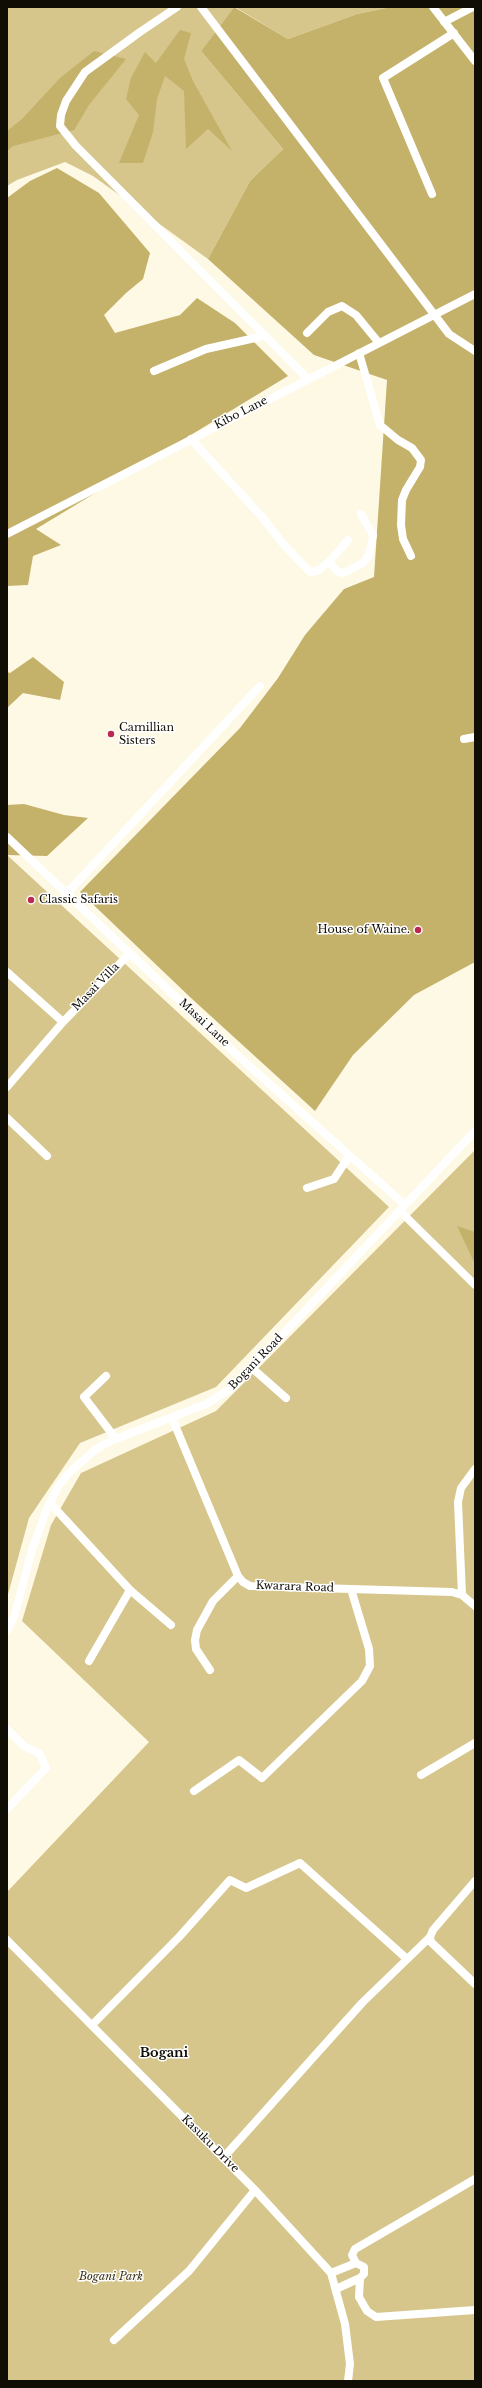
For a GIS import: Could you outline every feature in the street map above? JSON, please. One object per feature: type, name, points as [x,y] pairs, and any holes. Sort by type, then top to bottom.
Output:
[{"type":"street","points":[[177,7],[86,72],[66,101],[61,115],[60,126],[76,146],[308,379]]},
{"type":"street","points":[[201,7],[449,334],[475,351]]},
{"type":"street","points":[[433,7],[475,61]]},
{"type":"street","points":[[444,22],[473,7]]},
{"type":"street","points":[[432,194],[383,78],[454,33]]},
{"type":"street","name":"Kibo Lane","points":[[7,534],[475,294]]},
{"type":"street","points":[[307,332],[328,312],[342,306],[356,315],[378,343]]},
{"type":"street","points":[[154,371],[206,349],[264,336]]},
{"type":"street","points":[[359,353],[380,425],[398,440],[412,448],[421,460],[420,467],[406,490],[402,500],[401,525],[403,539],[411,556]]},
{"type":"street","points":[[191,439],[262,517],[284,545],[310,572],[318,571],[329,562],[348,540]]},
{"type":"street","points":[[329,562],[338,572],[344,573],[363,563],[369,555],[373,535],[361,514]]},
{"type":"street","points":[[67,893],[260,686]]},
{"type":"street","points":[[464,740],[475,737]]},
{"type":"street","name":"Masai Lane","points":[[7,837],[235,1053],[349,1156],[403,1208],[475,1285]]},
{"type":"street","name":"Masai Villa","points":[[7,1087],[62,1022],[130,953]]},
{"type":"street","points":[[7,972],[62,1022]]},
{"type":"street","points":[[7,1118],[47,1156]]},
{"type":"street","name":"Bogani Road","points":[[7,1630],[14,1617],[32,1550],[50,1502],[59,1485],[76,1465],[96,1449],[116,1439],[172,1418],[221,1396],[252,1368],[475,1131]]},
{"type":"street","points":[[307,1188],[334,1179],[349,1156]]},
{"type":"street","points":[[252,1368],[286,1398]]},
{"type":"street","points":[[106,1376],[84,1397],[116,1439]]},
{"type":"street","points":[[172,1418],[238,1576],[213,1601],[197,1630],[194,1640],[196,1649],[210,1670]]},
{"type":"street","points":[[475,1468],[461,1488],[458,1502],[462,1595],[475,1606]]},
{"type":"street","points":[[50,1502],[130,1590],[171,1625]]},
{"type":"street","name":"Kwarara Road","points":[[238,1576],[250,1586],[452,1592],[462,1595]]},
{"type":"street","points":[[194,1790],[239,1760],[262,1778],[362,1681],[370,1666],[369,1649],[351,1589]]},
{"type":"street","points":[[89,1661],[130,1590]]},
{"type":"street","points":[[7,1728],[24,1746],[40,1754],[46,1768],[7,1809]]},
{"type":"street","points":[[422,1775],[475,1744]]},
{"type":"street","points":[[92,2025],[180,1936],[230,1880],[246,1888],[300,1863],[408,1959]]},
{"type":"street","points":[[223,2158],[362,2003],[430,1937],[433,1930],[475,1881]]},
{"type":"street","points":[[430,1937],[431,1942],[475,1984]]},
{"type":"street","name":"Kasuku Drive","points":[[7,1940],[256,2190],[331,2273],[346,2329],[350,2364],[348,2381]]},
{"type":"street","points":[[356,2263],[352,2255],[355,2249],[475,2179]]},
{"type":"street","points":[[114,2340],[189,2272],[256,2190]]},
{"type":"street","points":[[331,2273],[356,2263],[361,2264],[365,2270],[360,2278],[359,2297],[367,2311],[376,2317],[475,2310]]},
{"type":"street","points":[[336,2289],[360,2278]]},
{"type":"green space","points":[[7,7],[234,7],[201,51],[283,149],[250,181],[208,259],[93,176],[65,162],[17,180],[7,186]]},
{"type":"green space","points":[[235,7],[391,7],[357,14],[288,39]]},
{"type":"green space","points":[[7,855],[389,1207],[216,1387],[80,1443],[29,1518],[7,1598]]},
{"type":"green space","name":"Bogani Park","points":[[475,1150],[475,2381],[7,2381],[7,1892],[149,1742],[22,1621],[51,1525],[81,1473],[216,1411]]},
{"type":"shaded area","points":[[234,7],[288,39],[357,14],[391,7],[475,7],[475,962],[414,995],[353,1055],[315,1111],[191,998],[80,892],[240,728],[278,678],[305,635],[344,589],[374,577],[387,380],[314,355],[208,259],[250,181],[283,149],[201,51]]},
{"type":"shaded area","points":[[180,30],[191,33],[184,59],[193,81],[232,151],[208,129],[186,149],[184,91],[165,76],[157,99],[153,132],[143,163],[119,163],[139,115],[126,99],[131,78],[145,52],[156,63]]},
{"type":"shaded area","points":[[94,51],[126,59],[89,105],[74,130],[13,146],[7,151],[7,131],[22,119],[60,78]]},
{"type":"shaded area","points":[[57,168],[99,193],[150,253],[143,279],[126,293],[104,315],[115,333],[180,315],[197,298],[235,323],[288,376],[36,529],[61,545],[33,556],[28,585],[7,586],[7,198],[30,181]]},
{"type":"shaded area","points":[[33,657],[64,682],[60,700],[23,693],[7,708],[7,672],[10,673]]},
{"type":"shaded area","points":[[24,804],[64,815],[88,818],[47,856],[7,855],[7,805]]},
{"type":"shaded area","points":[[457,1226],[475,1232],[475,1264]]},
{"type":"place","name":"Camillian Sisters","points":[[111,734]]},
{"type":"place","name":"Classic Safaris","points":[[31,900]]},
{"type":"place","name":"House of Waine.","points":[[418,930]]},
{"type":"district","name":"Bogani","points":[[164,2053]]}]
